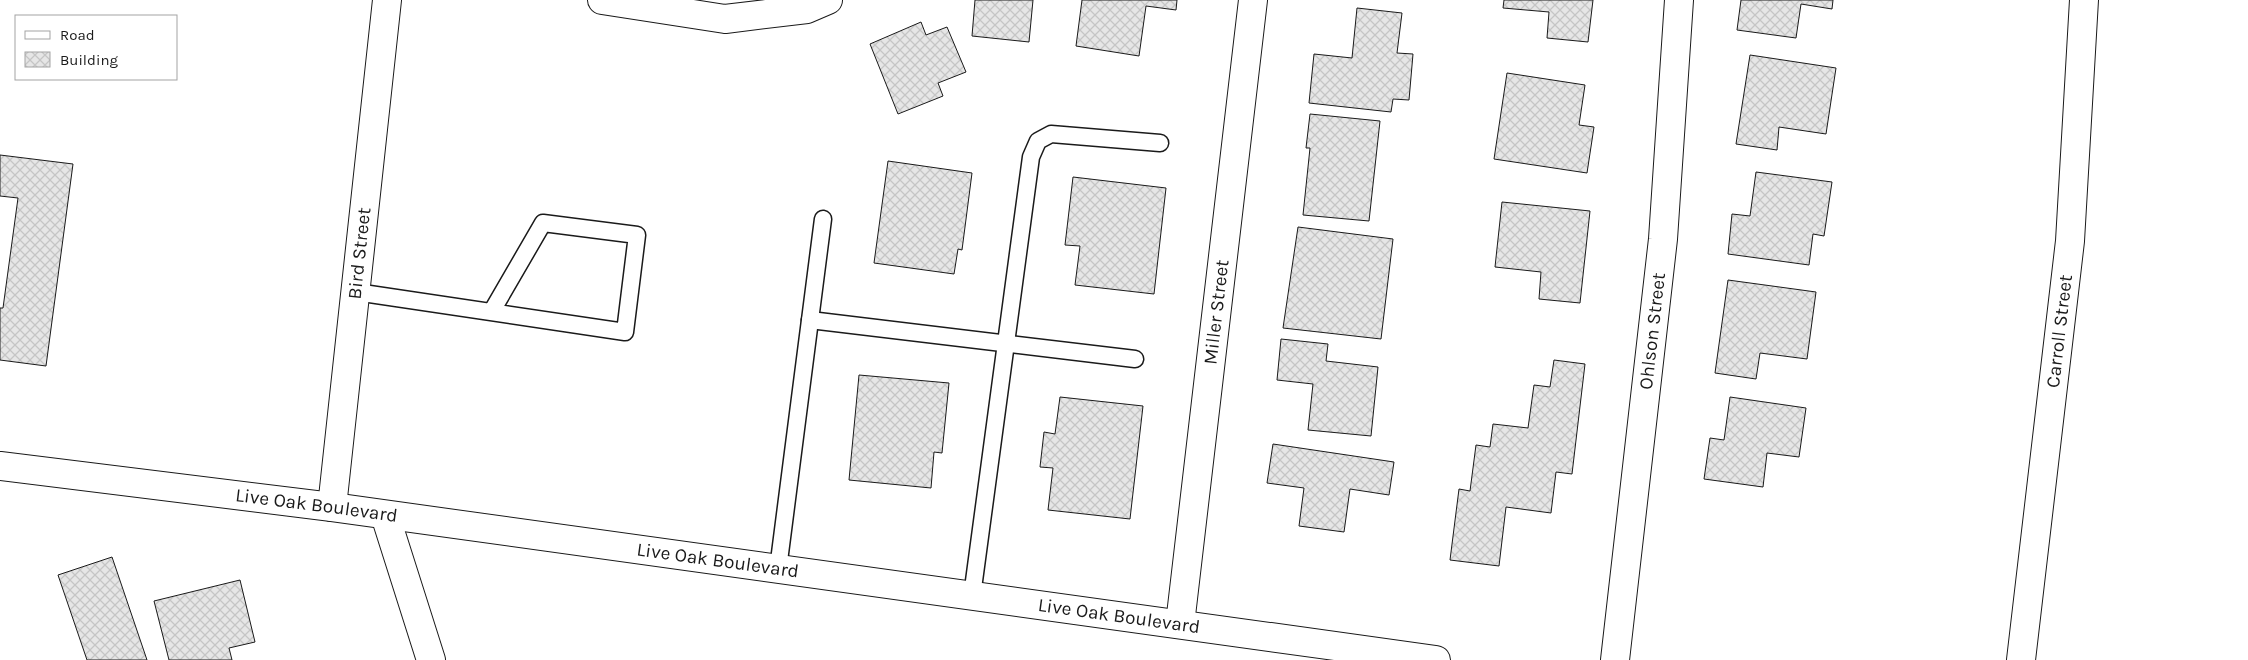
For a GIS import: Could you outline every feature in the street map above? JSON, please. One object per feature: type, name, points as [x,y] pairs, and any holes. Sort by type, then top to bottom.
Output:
[{"type":"street","name":"Bird Street","points":[[332,508],[387,0]]},
{"type":"street","points":[[602,0],[725,19],[807,8],[828,0]]},
{"type":"street","name":"Miller Street","points":[[1180,624],[1253,0]]},
{"type":"street","name":"Ohlson Street","points":[[1615,660],[1663,240],[1679,0]]},
{"type":"street","name":"Carroll Street","points":[[2021,660],[2070,241],[2084,0]]},
{"type":"street","name":"Live Oak Boulevard","points":[[0,466],[385,515],[1180,624],[1323,652],[1436,660]]},
{"type":"street","points":[[385,515],[432,660]]},
{"type":"lane","points":[[972,596],[1030,157],[1038,140],[1051,134],[1160,143]]},
{"type":"lane","points":[[778,569],[823,219]]},
{"type":"lane","points":[[356,292],[626,332],[637,235],[543,222],[492,311]]},
{"type":"lane","points":[[810,320],[1135,359]]},
{"type":"building","points":[[975,0],[1033,0],[1029,42],[972,36]]},
{"type":"building","points":[[1082,0],[1177,0],[1176,10],[1146,6],[1139,56],[1076,46]]},
{"type":"building","points":[[1504,0],[1593,0],[1588,42],[1547,38],[1549,12],[1503,8]]},
{"type":"building","points":[[1741,0],[1833,0],[1832,9],[1801,4],[1796,38],[1737,30]]},
{"type":"building","points":[[1357,8],[1402,13],[1397,53],[1413,54],[1409,100],[1393,99],[1391,112],[1309,103],[1314,54],[1352,58]]},
{"type":"building","points":[[921,22],[926,35],[947,27],[966,72],[938,83],[943,96],[898,114],[870,44]]},
{"type":"building","points":[[1750,55],[1836,68],[1826,134],[1779,127],[1777,150],[1736,144]]},
{"type":"building","points":[[1507,73],[1585,85],[1579,125],[1594,127],[1587,173],[1494,159]]},
{"type":"building","points":[[1310,114],[1380,121],[1369,221],[1303,215],[1310,148],[1306,148]]},
{"type":"building","points":[[0,155],[73,164],[46,366],[0,360],[0,308],[3,308],[18,198],[0,196]]},
{"type":"building","points":[[888,161],[972,173],[962,250],[958,249],[954,274],[874,263]]},
{"type":"building","points":[[1756,172],[1832,182],[1824,236],[1813,234],[1809,265],[1728,254],[1732,214],[1750,216]]},
{"type":"building","points":[[1073,177],[1166,188],[1154,294],[1075,285],[1080,246],[1065,245]]},
{"type":"building","points":[[1502,202],[1590,211],[1580,303],[1539,299],[1541,272],[1495,267]]},
{"type":"building","points":[[1298,227],[1393,239],[1381,339],[1283,328]]},
{"type":"building","points":[[1728,280],[1816,292],[1807,359],[1760,353],[1756,379],[1715,373]]},
{"type":"building","points":[[1281,339],[1328,344],[1326,361],[1378,367],[1371,436],[1308,430],[1313,384],[1277,380]]},
{"type":"building","points":[[1554,360],[1585,364],[1572,474],[1556,472],[1551,513],[1506,507],[1499,566],[1450,560],[1459,489],[1470,491],[1476,445],[1490,447],[1493,424],[1528,428],[1534,385],[1550,387]]},
{"type":"building","points":[[859,375],[949,383],[942,453],[934,452],[931,488],[849,480]]},
{"type":"building","points":[[1060,397],[1143,406],[1130,519],[1048,510],[1053,468],[1040,467],[1044,432],[1055,434]]},
{"type":"building","points":[[1730,397],[1806,408],[1799,457],[1767,453],[1763,487],[1704,479],[1710,438],[1724,440]]},
{"type":"building","points":[[1273,444],[1394,462],[1389,495],[1350,489],[1344,532],[1299,526],[1304,488],[1267,483]]},
{"type":"building","points":[[112,557],[147,660],[87,660],[58,575]]},
{"type":"building","points":[[240,580],[255,642],[229,648],[232,660],[169,660],[154,601]]}]
